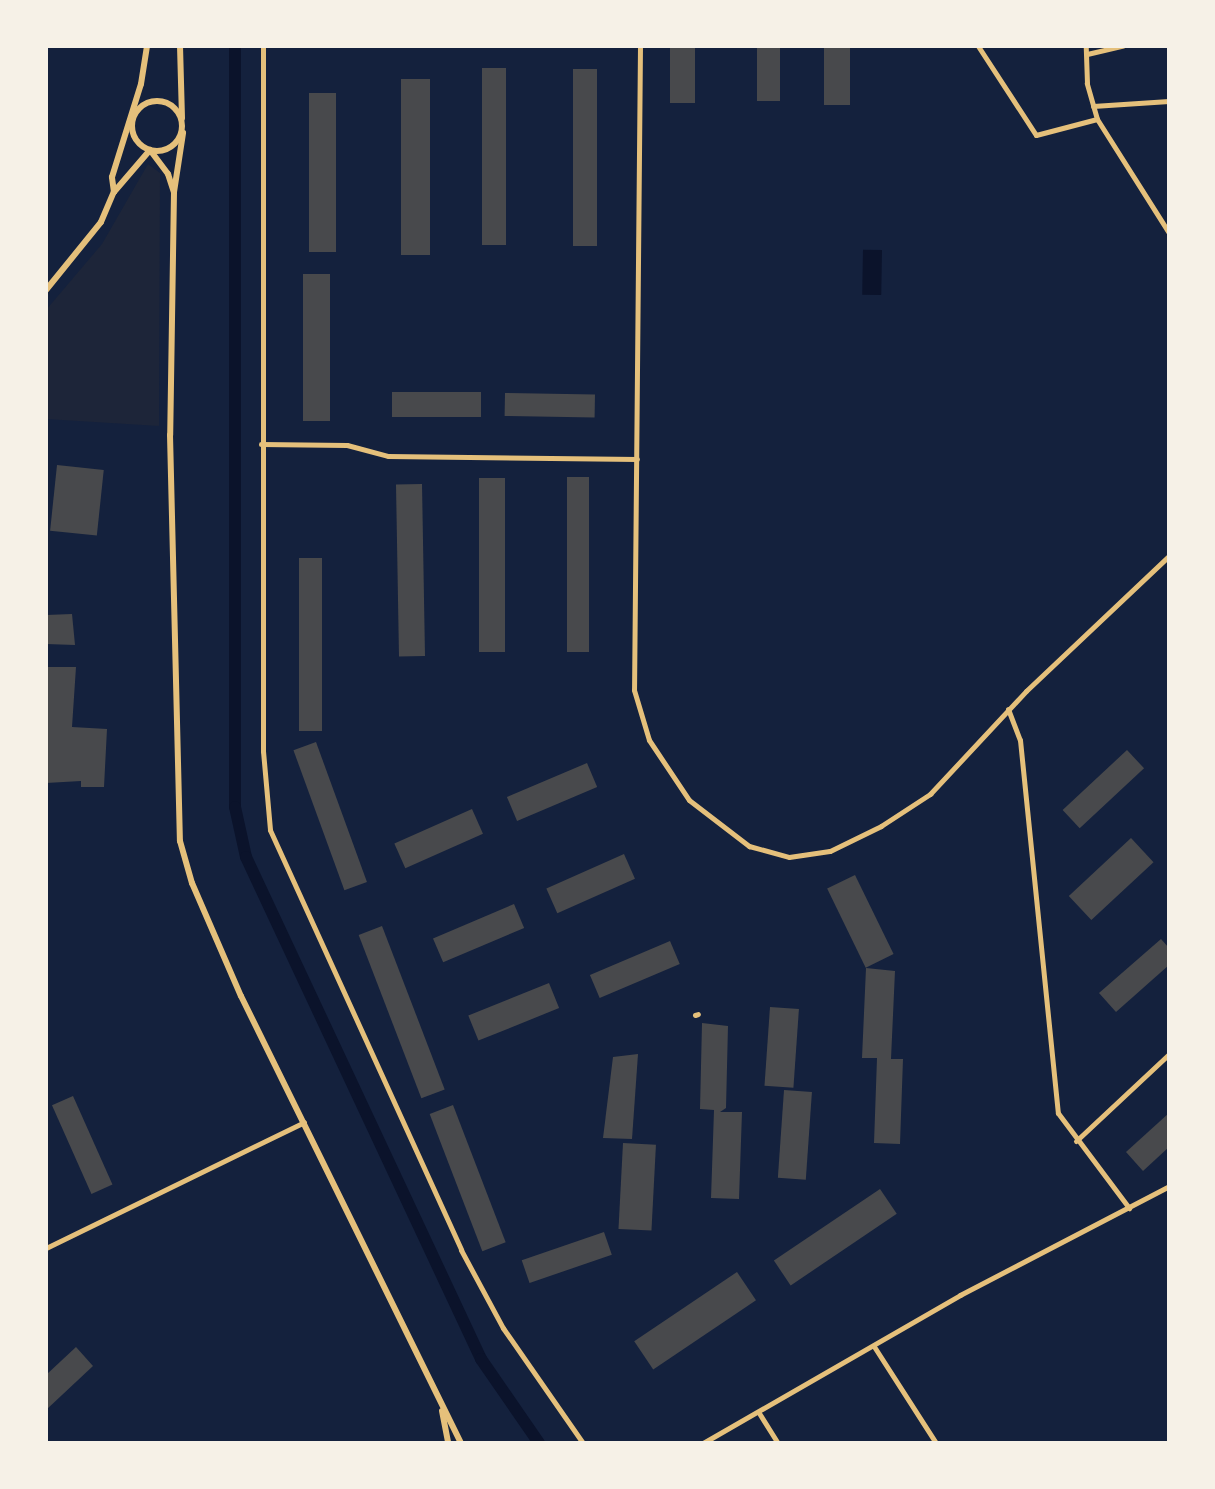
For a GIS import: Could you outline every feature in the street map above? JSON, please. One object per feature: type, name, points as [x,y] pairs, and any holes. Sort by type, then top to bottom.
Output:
[{"type":"street","points":[[114,192],[112,177],[132,119],[147,46]]},
{"type":"street","points":[[180,46],[184,143],[174,192],[170,435],[180,841],[214,935],[461,1443]]},
{"type":"street","points":[[263,46],[263,751],[270,830],[461,1250],[503,1328],[583,1443]]},
{"type":"street","points":[[640,46],[637,711],[649,740],[689,800],[731,835],[769,854],[789,857],[849,842],[919,805],[1008,709],[1169,556]]},
{"type":"street","points":[[978,46],[1036,135],[1097,119]]},
{"type":"street","points":[[1086,46],[1097,119],[1169,231]]},
{"type":"street","points":[[1087,54],[1123,46]]},
{"type":"street","points":[[46,290],[101,222],[114,192],[150,150],[174,145],[182,122],[175,108],[160,101],[144,105],[132,119]]},
{"type":"street","points":[[1093,106],[1169,101]]},
{"type":"street","points":[[132,119],[137,141],[150,150],[168,174],[174,192]]},
{"type":"street","points":[[261,444],[347,445],[388,456],[637,459]]},
{"type":"street","points":[[1008,709],[1020,740],[1058,1113],[1129,1208]]},
{"type":"street","points":[[1076,1141],[1169,1054]]},
{"type":"street","points":[[46,1248],[304,1122]]},
{"type":"street","points":[[703,1443],[875,1348],[960,1295],[1169,1186]]},
{"type":"street","points":[[875,1348],[936,1443]]},
{"type":"street","points":[[442,1408],[448,1443]]},
{"type":"street","points":[[759,1413],[778,1443]]},
{"type":"shaded area","points":[[148,164],[160,173],[159,426],[46,419],[46,310],[102,244]]},
{"type":"shaded area","points":[[863,250],[882,250],[881,295],[862,295]]},
{"type":"building","points":[[670,46],[695,46],[695,103],[670,103]]},
{"type":"building","points":[[757,46],[780,46],[780,101],[757,101]]},
{"type":"building","points":[[824,46],[850,46],[850,105],[824,105]]},
{"type":"building","points":[[482,68],[506,68],[506,245],[482,245]]},
{"type":"building","points":[[573,69],[597,69],[597,246],[573,246]]},
{"type":"building","points":[[401,79],[430,79],[430,255],[401,255]]},
{"type":"building","points":[[309,93],[336,93],[336,252],[309,252]]},
{"type":"building","points":[[303,274],[330,274],[330,421],[303,421]]},
{"type":"building","points":[[392,392],[481,392],[481,417],[392,417]]},
{"type":"building","points":[[505,393],[595,395],[595,418],[505,416]]},
{"type":"building","points":[[57,465],[104,470],[97,536],[50,531]]},
{"type":"building","points":[[567,477],[589,477],[589,652],[567,652]]},
{"type":"building","points":[[479,478],[505,478],[505,652],[479,652]]},
{"type":"building","points":[[396,484],[422,484],[425,656],[399,656]]},
{"type":"building","points":[[299,558],[322,558],[322,731],[299,731]]},
{"type":"building","points":[[72,614],[75,645],[46,644],[46,615]]},
{"type":"building","points":[[46,667],[76,667],[72,727],[107,729],[104,787],[81,787],[81,781],[46,783]]},
{"type":"building","points":[[316,742],[367,882],[344,890],[293,750]]},
{"type":"building","points":[[1127,750],[1144,768],[1080,828],[1063,810]]},
{"type":"building","points":[[587,763],[597,787],[517,821],[507,797]]},
{"type":"building","points":[[472,809],[483,834],[405,868],[394,844]]},
{"type":"building","points":[[1131,838],[1154,862],[1091,920],[1069,896]]},
{"type":"building","points":[[624,854],[635,879],[557,913],[546,889]]},
{"type":"building","points":[[855,875],[894,954],[866,968],[827,889]]},
{"type":"building","points":[[514,904],[524,928],[443,962],[433,938]]},
{"type":"building","points":[[382,926],[445,1089],[421,1098],[359,935]]},
{"type":"building","points":[[1161,939],[1169,948],[1169,965],[1116,1012],[1099,993]]},
{"type":"building","points":[[670,941],[680,964],[600,998],[590,975]]},
{"type":"building","points":[[866,968],[895,971],[891,1059],[903,1059],[900,1144],[874,1143],[877,1058],[862,1058]]},
{"type":"building","points":[[549,983],[559,1008],[478,1041],[468,1016]]},
{"type":"building","points":[[770,1007],[799,1009],[793,1088],[764,1086]]},
{"type":"building","points":[[702,1023],[728,1026],[726,1108],[720,1112],[742,1112],[739,1199],[711,1198],[714,1110],[700,1109]]},
{"type":"building","points":[[638,1054],[632,1139],[603,1138],[613,1057]]},
{"type":"building","points":[[784,1090],[812,1092],[806,1180],[778,1178]]},
{"type":"building","points":[[73,1096],[112,1185],[91,1194],[52,1105]]},
{"type":"building","points":[[453,1105],[506,1242],[482,1251],[430,1114]]},
{"type":"building","points":[[1169,1113],[1169,1147],[1143,1171],[1126,1152]]},
{"type":"building","points":[[623,1143],[656,1145],[651,1231],[618,1229]]},
{"type":"building","points":[[880,1189],[897,1214],[791,1285],[774,1261]]},
{"type":"building","points":[[604,1232],[612,1255],[530,1283],[522,1260]]},
{"type":"building","points":[[737,1272],[756,1300],[653,1370],[634,1341]]},
{"type":"building","points":[[76,1347],[93,1366],[46,1410],[46,1375]]},
{"type":"waterway","points":[[235,46],[235,807],[246,857],[481,1359],[539,1443]]}]
